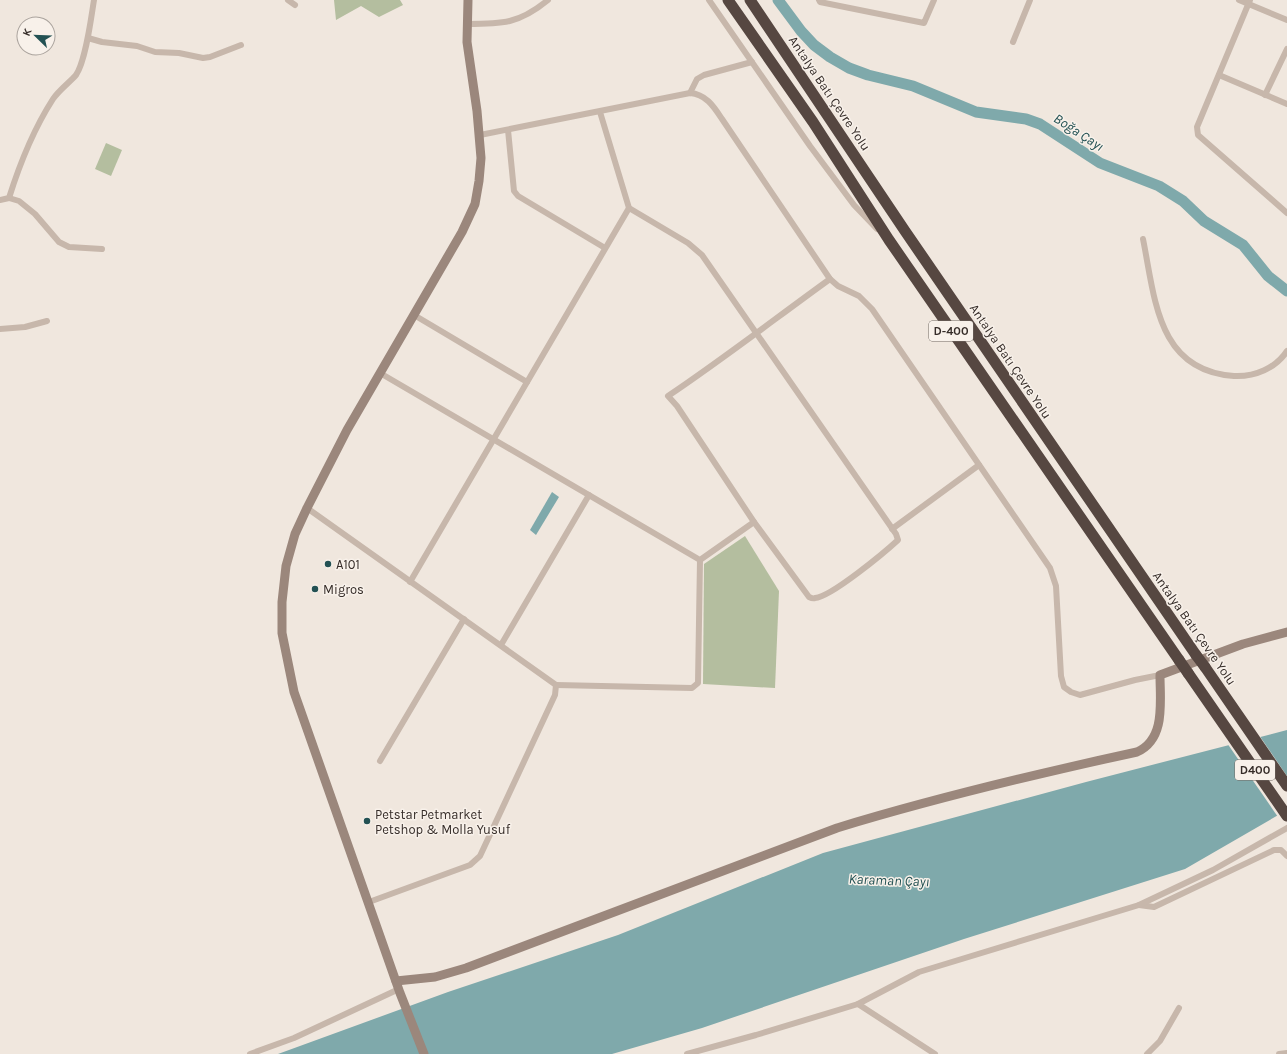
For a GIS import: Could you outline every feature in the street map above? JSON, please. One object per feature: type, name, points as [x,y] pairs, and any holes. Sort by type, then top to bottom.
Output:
[{"type":"highway","name":"D-400","points":[[728,0],[813,122],[889,240],[1179,660]]},
{"type":"highway","name":"Antalya Batı Çevre Yolu","points":[[750,0],[910,238],[1287,786]]},
{"type":"highway","name":"D400","points":[[1179,660],[1287,816]]},
{"type":"street","points":[[10,198],[27,152],[53,99],[76,74],[88,38],[94,0]]},
{"type":"street","points":[[288,0],[295,4]]},
{"type":"street","points":[[424,1054],[398,988],[294,692],[286,660],[282,633],[282,602],[286,566],[295,534],[306,508],[347,430],[462,232],[475,204],[479,181],[480,135],[467,24],[468,0]]},
{"type":"street","points":[[467,24],[503,24],[524,17],[548,0]]},
{"type":"street","points":[[709,0],[854,205],[889,240]]},
{"type":"street","points":[[819,0],[820,2],[924,23],[934,0]]},
{"type":"street","points":[[1013,42],[1030,0]]},
{"type":"street","points":[[1239,0],[1250,2],[1287,20]]},
{"type":"street","points":[[1250,2],[1197,127],[1198,136],[1287,214]]},
{"type":"street","points":[[88,38],[102,42],[137,46],[155,52],[179,53],[202,58],[210,57],[241,45]]},
{"type":"street","points":[[1265,95],[1287,49]]},
{"type":"street","points":[[690,93],[697,80],[704,75],[752,62]]},
{"type":"street","points":[[1219,75],[1287,104]]},
{"type":"street","points":[[480,135],[690,93],[702,95],[711,104],[830,279],[838,286],[859,296],[872,309],[1050,568],[1056,586],[1061,676],[1064,687],[1071,692],[1080,695],[1135,680],[1160,675],[1243,644],[1287,632]]},
{"type":"street","points":[[600,112],[629,208],[688,243],[702,255],[757,332],[892,529],[898,540],[836,588],[816,599],[809,597],[754,522],[677,406],[668,396],[757,332],[830,279]]},
{"type":"street","points":[[508,130],[514,192],[518,196],[606,248]]},
{"type":"street","points":[[0,200],[10,198],[19,201],[35,214],[59,242],[69,247],[102,249]]},
{"type":"street","points":[[410,582],[629,208]]},
{"type":"street","points":[[1143,239],[1157,310],[1165,332],[1182,356],[1195,365],[1210,371],[1225,375],[1242,376],[1255,374],[1269,368],[1282,359],[1287,351]]},
{"type":"street","points":[[414,315],[527,382]]},
{"type":"street","points":[[0,329],[25,327],[47,321]]},
{"type":"street","points":[[380,373],[700,560]]},
{"type":"street","points":[[892,529],[979,465]]},
{"type":"street","points":[[501,645],[589,496]]},
{"type":"street","points":[[306,508],[556,685],[692,688],[698,683],[700,560]]},
{"type":"street","points":[[700,560],[754,522]]},
{"type":"street","points":[[380,761],[464,619]]},
{"type":"street","points":[[250,1054],[294,1038],[398,988],[466,968],[802,841],[866,819],[1050,771],[1137,752],[1147,748],[1155,736],[1159,723],[1160,675]]},
{"type":"street","points":[[369,902],[470,865],[480,856],[555,695],[556,685]]},
{"type":"street","points":[[687,1054],[858,1004],[919,972],[1138,905],[1214,870],[1287,828]]},
{"type":"street","points":[[1138,905],[1154,907],[1274,850],[1281,850],[1287,856]]},
{"type":"street","points":[[858,1004],[935,1054]]},
{"type":"street","points":[[1147,1054],[1160,1041],[1179,1008]]},
{"type":"street","points":[[1279,1054],[1287,1053]]},
{"type":"green space","points":[[334,0],[400,0],[403,5],[379,17],[361,6],[336,20]]},
{"type":"green space","points":[[106,143],[122,150],[111,176],[95,169]]},
{"type":"green space","points":[[745,536],[779,591],[775,688],[703,684],[704,564]]},
{"type":"water","points":[[552,492],[559,497],[536,535],[530,530]]},
{"type":"water","name":"Karaman Çayı","points":[[1287,730],[1287,810],[1185,869],[964,939],[702,1028],[612,1054],[278,1054],[448,992],[618,935],[823,853],[1086,782]]},
{"type":"pier","points":[[1259,735],[1287,776],[1287,813],[1278,817],[1227,743]]},
{"type":"waterway","name":"Boğa Çayı","points":[[778,0],[801,31],[814,45],[830,57],[849,68],[868,75],[913,86],[976,112],[1026,119],[1040,124],[1100,163],[1159,186],[1183,201],[1204,221],[1243,245],[1268,276],[1287,291]]},
{"type":"place","name":"A101","points":[[328,564]]},
{"type":"place","name":"Migros","points":[[315,589]]},
{"type":"place","name":"Petstar Petmarket Petshop & Molla Yusuf","points":[[367,821]]}]
